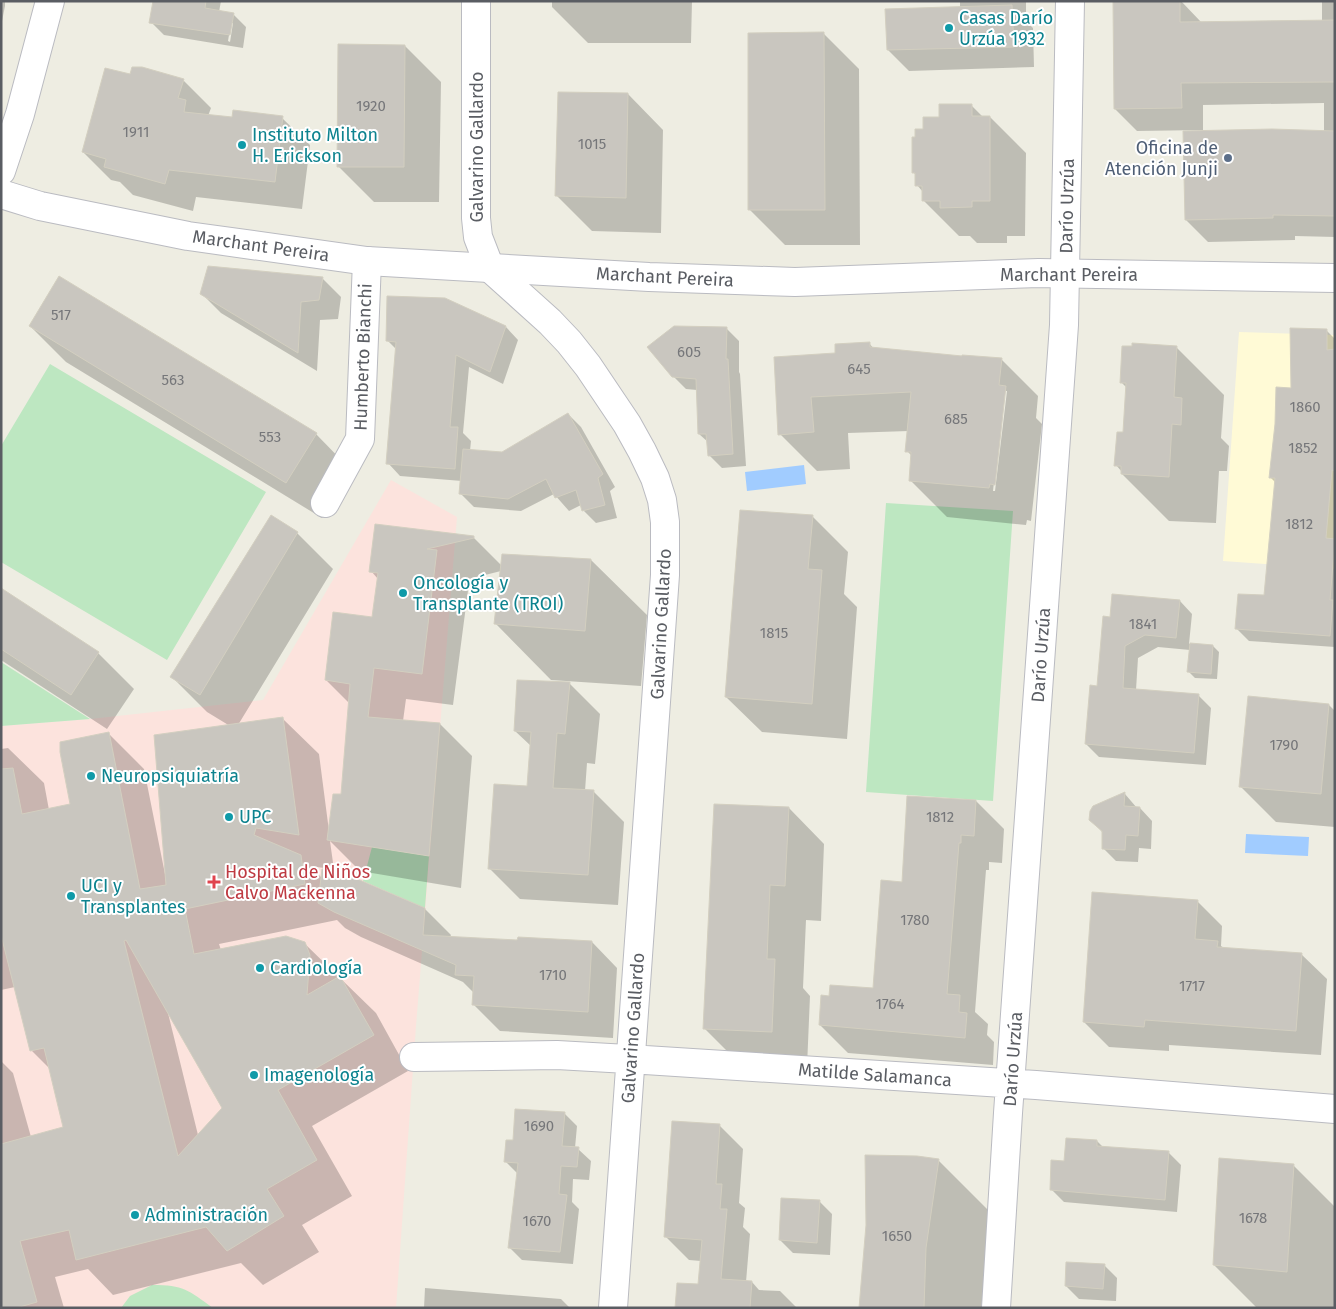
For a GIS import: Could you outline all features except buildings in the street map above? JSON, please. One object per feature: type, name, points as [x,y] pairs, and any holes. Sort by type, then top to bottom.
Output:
[{"type":"street","points":[[1,171],[20,114],[50,1]]},
{"type":"street","name":"Galvarino Gallardo","points":[[476,1],[476,218],[478,237],[490,268],[550,322],[588,366],[642,451],[655,478],[662,500],[665,522],[665,575],[613,1308]]},
{"type":"street","name":"Darío Urzúa","points":[[996,1308],[1063,335],[1066,274],[1070,1]]},
{"type":"street","name":"Marchant Pereira","points":[[1,194],[40,206],[188,236],[367,261],[677,279],[795,282],[1039,273],[1335,278]]},
{"type":"street","name":"Humberto Bianchi","points":[[325,503],[360,439],[367,261]]},
{"type":"street","name":"Matilde Salamanca","points":[[414,1057],[532,1055],[631,1059],[1010,1084],[1335,1109]]},
{"type":"shaded area","points":[[1239,332],[1335,335],[1335,569],[1223,561]]},
{"type":"shaded area","name":"Hospital de Niños Calvo Mackenna","points":[[391,480],[457,517],[416,1026],[396,1308],[1,1308],[1,726],[90,719],[263,700]]},
{"type":"green space","points":[[50,364],[266,492],[167,660],[1,562],[1,446]]},
{"type":"green space","points":[[886,503],[1013,511],[993,801],[866,792]]},
{"type":"green space","points":[[1,662],[90,719],[1,726]]},
{"type":"green space","points":[[372,847],[429,856],[425,908],[363,881]]},
{"type":"green space","points":[[152,1285],[172,1286],[185,1290],[213,1308],[121,1308],[130,1296]]},
{"type":"water","points":[[804,465],[806,484],[747,491],[745,472]]},
{"type":"water","points":[[1246,834],[1309,837],[1308,856],[1245,853]]},
{"type":"place","name":"Casas Darío Urzúa 1932","points":[[949,28]]},
{"type":"place","name":"Instituto Milton H. Erickson","points":[[242,145]]},
{"type":"place","name":"Oficina de Atención Junji","points":[[1228,158]]},
{"type":"place","name":"Oncología y Transplante (TROI)","points":[[403,593]]},
{"type":"place","name":"Neuropsiquiatría","points":[[91,776]]},
{"type":"place","name":"UPC","points":[[229,817]]},
{"type":"place","name":"Hospital de Niños Calvo Mackenna","points":[[214,882]]},
{"type":"place","name":"UCI y Transplantes","points":[[71,896]]},
{"type":"place","name":"Cardiología","points":[[260,968]]},
{"type":"place","name":"Imagenología","points":[[254,1075]]},
{"type":"place","name":"Administración","points":[[135,1215]]}]
